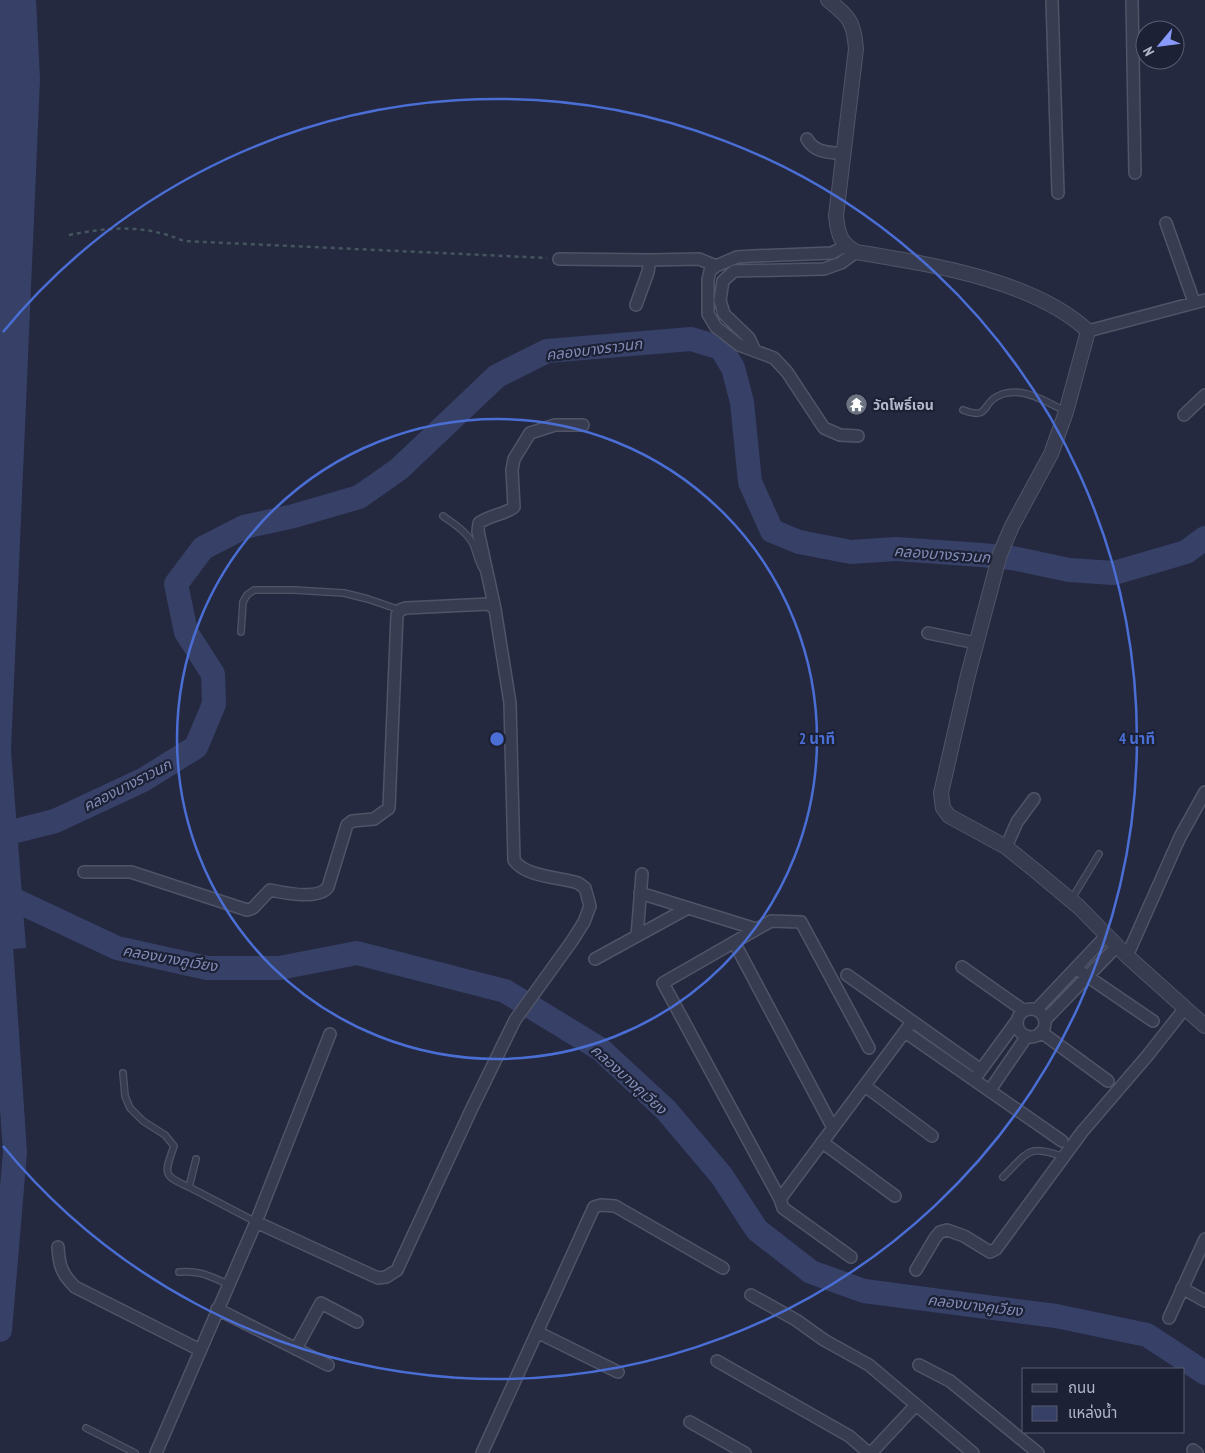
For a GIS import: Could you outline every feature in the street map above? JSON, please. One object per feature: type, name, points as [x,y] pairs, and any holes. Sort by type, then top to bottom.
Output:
[{"type":"street","points":[[828,0],[842,11],[850,20],[855,30],[856,49],[836,216],[838,232],[851,249]]},
{"type":"street","points":[[1052,0],[1058,193]]},
{"type":"street","points":[[1132,0],[1135,173]]},
{"type":"street","points":[[807,139],[814,148],[821,151],[843,154]]},
{"type":"street","points":[[1088,331],[1200,301],[1166,223]]},
{"type":"street","points":[[755,351],[748,338],[724,314],[720,300],[723,282],[734,271],[824,269],[841,263],[851,249]]},
{"type":"street","points":[[858,436],[840,435],[824,428],[787,372],[774,358],[739,345],[716,327],[708,314],[708,280],[710,271],[716,266],[737,257],[832,254],[851,249],[938,267],[1010,287],[1037,297],[1077,321],[1088,331]]},
{"type":"street","points":[[559,258],[699,259],[716,266]]},
{"type":"street","points":[[636,305],[648,272],[650,260]]},
{"type":"street","points":[[1088,331],[1066,412],[1051,454],[1012,526],[1000,554],[976,643],[940,793],[943,808],[949,816],[964,826],[1006,847],[1071,900],[1122,951],[1205,1026]]},
{"type":"street","points":[[1184,415],[1205,395]]},
{"type":"street","points":[[256,1222],[378,1278],[386,1277],[397,1270],[515,1020],[584,922],[590,906],[585,888],[578,882],[526,871],[518,866],[514,860],[510,703],[495,609],[478,531],[479,522],[488,516],[510,510],[514,506],[512,470],[514,459],[530,433],[555,425],[583,425]]},
{"type":"street","points":[[84,872],[131,872],[246,910],[253,908],[270,890],[314,895],[325,891],[347,825],[352,821],[374,819],[389,808],[397,615],[400,610],[482,603],[490,604],[495,609]]},
{"type":"street","points":[[928,633],[976,643]]},
{"type":"street","points":[[1016,1022],[1019,1031],[1027,1036],[1032,1037],[1040,1032],[1045,1024],[1045,1020],[1087,976],[1122,951],[1205,792]]},
{"type":"street","points":[[1006,847],[1017,822],[1034,799]]},
{"type":"street","points":[[637,936],[642,874]]},
{"type":"street","points":[[640,893],[756,929]]},
{"type":"street","points":[[595,959],[688,908]]},
{"type":"street","points":[[851,1257],[783,1208],[780,1199],[663,983],[771,921],[801,922],[869,1048]]},
{"type":"street","points":[[1036,1010],[1107,935]]},
{"type":"street","points":[[734,942],[833,1128]]},
{"type":"street","points":[[962,967],[1024,1010]]},
{"type":"street","points":[[1076,968],[1152,1021]]},
{"type":"street","points":[[847,975],[981,1070]]},
{"type":"street","points":[[974,1080],[1016,1022],[1020,1013],[1032,1008],[1040,1012],[1045,1020]]},
{"type":"street","points":[[916,1270],[940,1232],[947,1230],[964,1236],[990,1252],[996,1248],[1082,1132],[1148,1055],[1185,1008]]},
{"type":"street","points":[[780,1199],[912,1022]]},
{"type":"street","points":[[905,1032],[1062,1141]]},
{"type":"street","points":[[1040,1032],[1108,1081]]},
{"type":"street","points":[[156,1453],[256,1222],[330,1034]]},
{"type":"street","points":[[990,1090],[1027,1036]]},
{"type":"street","points":[[865,1086],[932,1136]]},
{"type":"street","points":[[822,1142],[895,1196]]},
{"type":"street","points":[[482,1453],[589,1214],[594,1207],[601,1204],[615,1206],[723,1268]]},
{"type":"street","points":[[1169,1318],[1182,1288],[1200,1264],[1205,1239]]},
{"type":"street","points":[[58,1247],[59,1264],[66,1278],[75,1288],[200,1350]]},
{"type":"street","points":[[1182,1288],[1205,1301]]},
{"type":"street","points":[[750,1295],[796,1320],[824,1340],[869,1365],[973,1453]]},
{"type":"street","points":[[296,1349],[321,1303],[357,1322]]},
{"type":"street","points":[[217,1309],[328,1365]]},
{"type":"street","points":[[537,1332],[618,1372]]},
{"type":"street","points":[[717,1361],[848,1436],[870,1453],[916,1406]]},
{"type":"street","points":[[919,1365],[950,1381],[1038,1453]]},
{"type":"street","points":[[690,1422],[745,1453]]},
{"type":"lane","points":[[963,410],[975,415],[981,414],[997,396],[1019,392],[1043,399],[1066,412]]},
{"type":"lane","points":[[444,516],[466,534],[473,545],[480,566],[488,577]]},
{"type":"lane","points":[[242,632],[243,602],[247,595],[254,590],[344,593],[400,610]]},
{"type":"lane","points":[[1071,900],[1099,854]]},
{"type":"lane","points":[[123,1073],[125,1096],[130,1108],[143,1120],[165,1135],[174,1146],[168,1168],[168,1175],[172,1180],[256,1222]]},
{"type":"lane","points":[[1003,1177],[1028,1152],[1036,1150],[1046,1151],[1064,1157]]},
{"type":"lane","points":[[189,1187],[196,1159]]},
{"type":"lane","points":[[179,1272],[194,1271],[204,1273],[228,1284]]},
{"type":"lane","points":[[86,1428],[135,1453]]},
{"type":"path","points":[[69,235],[103,229],[132,228],[166,234],[184,241],[559,258]]},
{"type":"water","points":[[0,0],[36,0],[40,79],[11,750],[26,948],[0,950]]},
{"type":"waterway","name":"คลองบางราวนก","points":[[0,835],[55,821],[143,780],[196,747],[214,704],[213,674],[186,632],[176,584],[203,548],[244,527],[294,516],[359,497],[399,469],[497,376],[547,351],[691,339],[721,348],[733,368],[742,402],[750,482],[772,531],[799,542],[851,552],[896,549],[1012,558],[1069,570],[1114,573],[1186,552],[1205,538]]},
{"type":"waterway","name":"คลองบางคูเวียง","points":[[0,893],[117,948],[207,968],[279,968],[357,953],[505,991],[600,1049],[666,1110],[721,1175],[757,1230],[811,1272],[864,1291],[1056,1316],[1147,1335],[1205,1373]]},
{"type":"waterway","points":[[0,931],[15,1152],[0,1330]]},
{"type":"place","name":"วัดโพธิ์เอน","points":[[857,405]]}]
